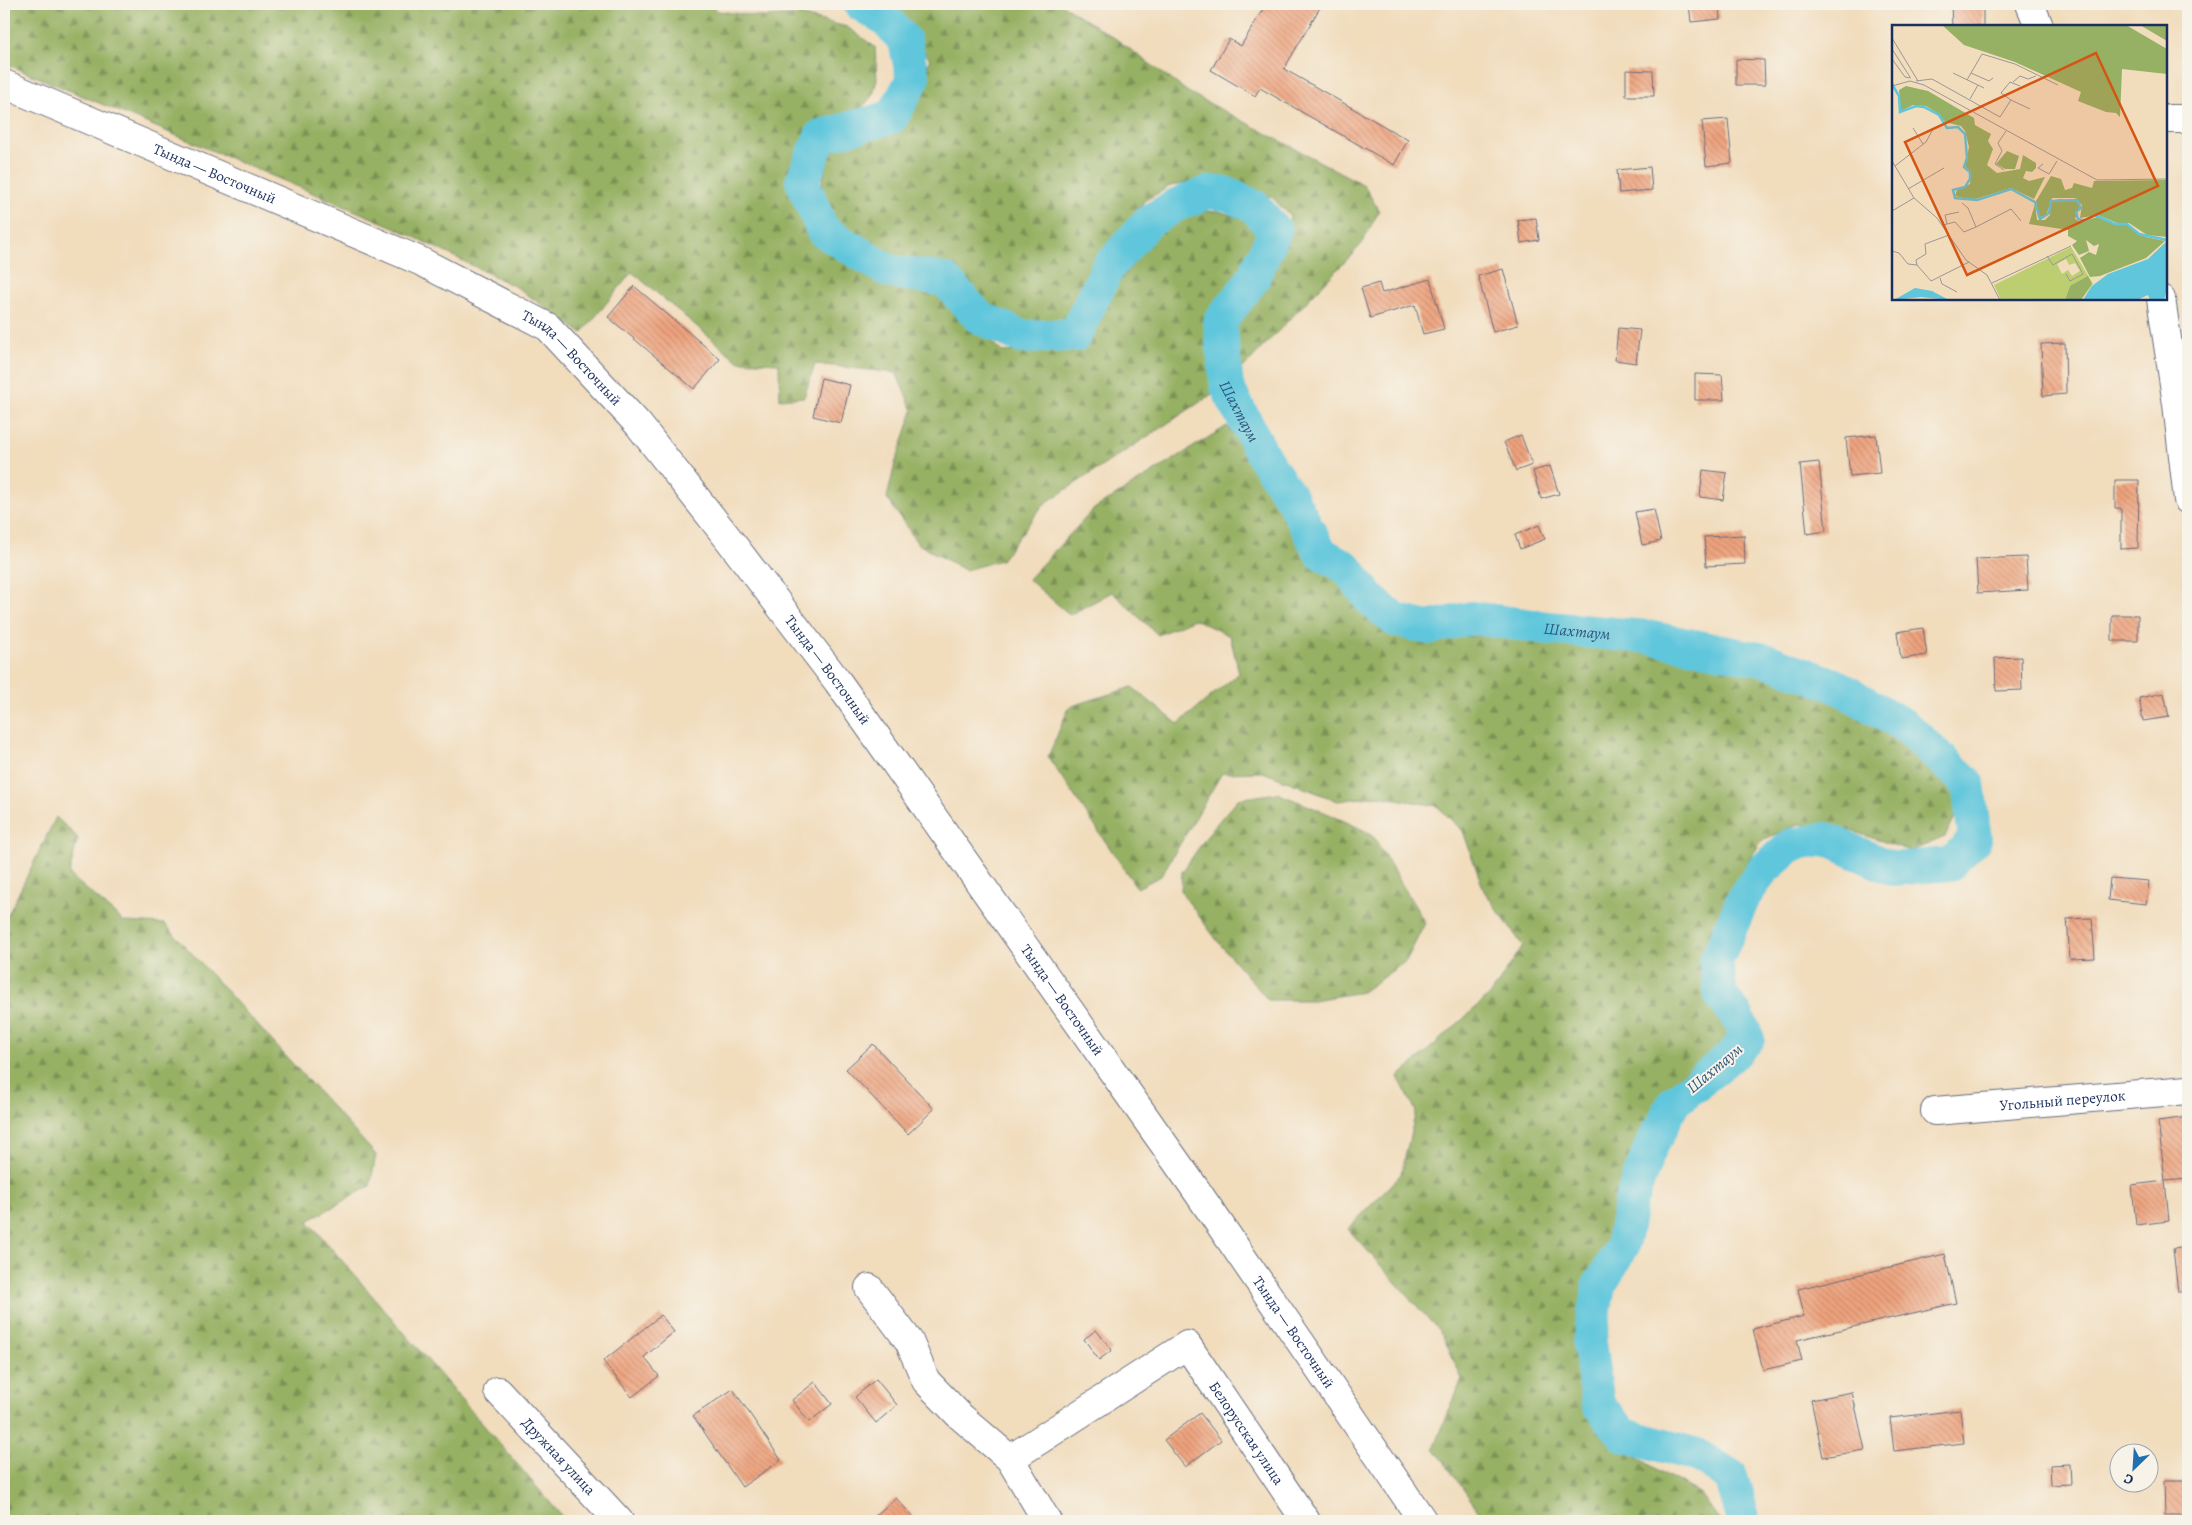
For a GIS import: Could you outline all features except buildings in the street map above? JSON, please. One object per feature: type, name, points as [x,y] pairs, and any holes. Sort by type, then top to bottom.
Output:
[{"type":"street","points":[[2030,4],[2039,25]]},
{"type":"street","name":"Тында — Восточный","points":[[4,84],[420,261],[548,327],[638,424],[838,682],[1192,1184],[1423,1521]]},
{"type":"street","points":[[2167,119],[2188,119]]},
{"type":"street","points":[[2161,300],[2186,460],[2188,500]]},
{"type":"street","name":"Угольный переулок","points":[[1935,1111],[2188,1090]]},
{"type":"street","points":[[869,1288],[909,1341],[926,1381],[960,1416],[1010,1459],[1047,1521]]},
{"type":"street","name":"Белорусская улица","points":[[1010,1459],[1187,1346],[1306,1521]]},
{"type":"street","name":"Дружная улица","points":[[498,1391],[619,1521]]},
{"type":"green space","points":[[4,4],[708,4],[718,11],[764,17],[799,15],[847,27],[875,47],[877,79],[873,95],[855,115],[828,120],[808,138],[802,156],[795,192],[808,223],[838,253],[885,279],[919,288],[947,300],[1002,352],[1052,350],[1077,343],[1106,299],[1158,231],[1185,213],[1218,211],[1242,219],[1256,228],[1255,250],[1248,273],[1210,323],[1214,393],[1044,504],[1001,560],[965,570],[918,544],[887,498],[895,464],[913,411],[896,373],[815,364],[804,397],[780,399],[779,363],[738,361],[632,272],[582,333],[518,288],[396,228],[4,63]]},
{"type":"green space","points":[[885,4],[1061,4],[1116,39],[1188,92],[1364,185],[1379,211],[1360,246],[1235,376],[1233,318],[1267,275],[1285,241],[1290,216],[1272,197],[1214,178],[1170,186],[1144,201],[1124,229],[1092,283],[1077,315],[1052,327],[1017,325],[986,313],[972,292],[948,274],[891,263],[851,239],[826,218],[822,181],[830,154],[847,138],[886,131],[906,112],[930,59]]},
{"type":"green space","points":[[1227,426],[1267,483],[1290,528],[1315,563],[1395,630],[1431,638],[1500,635],[1583,644],[1710,663],[1811,687],[1895,735],[1949,780],[1961,805],[1945,837],[1911,851],[1852,831],[1799,824],[1762,840],[1735,883],[1707,954],[1711,1006],[1731,1036],[1657,1106],[1614,1202],[1609,1242],[1584,1297],[1582,1367],[1596,1429],[1659,1471],[1701,1494],[1720,1521],[1486,1521],[1434,1448],[1462,1379],[1442,1334],[1348,1229],[1401,1174],[1416,1111],[1398,1077],[1491,994],[1523,946],[1484,891],[1463,831],[1437,806],[1378,796],[1338,801],[1263,772],[1222,773],[1161,876],[1137,888],[1048,757],[1069,707],[1132,687],[1178,724],[1239,673],[1230,636],[1194,619],[1158,635],[1112,592],[1070,615],[1028,579],[1094,509]]},
{"type":"green space","points":[[1277,793],[1372,834],[1425,923],[1406,961],[1362,992],[1313,1000],[1268,1000],[1219,943],[1181,892],[1182,872],[1212,829],[1238,799]]},
{"type":"green space","points":[[56,817],[78,838],[69,874],[124,922],[165,924],[376,1155],[370,1186],[308,1221],[566,1521],[4,1521],[4,923]]},
{"type":"waterway","name":"Шахтаум","points":[[860,4],[884,18],[905,41],[913,79],[892,117],[821,136],[802,181],[823,231],[889,271],[945,280],[979,317],[1022,337],[1075,335],[1108,267],[1148,222],[1176,205],[1209,192],[1227,194],[1255,207],[1275,231],[1252,280],[1220,322],[1227,387],[1266,461],[1290,496],[1321,553],[1346,567],[1370,599],[1395,620],[1428,628],[1472,618],[1548,628],[1647,637],[1769,661],[1837,686],[1905,726],[1968,783],[1975,839],[1950,864],[1893,869],[1826,839],[1791,845],[1764,869],[1745,895],[1716,961],[1721,996],[1737,1016],[1748,1039],[1729,1058],[1674,1102],[1650,1149],[1631,1200],[1622,1247],[1599,1286],[1589,1343],[1598,1404],[1624,1435],[1697,1455],[1731,1476],[1744,1521]]}]
